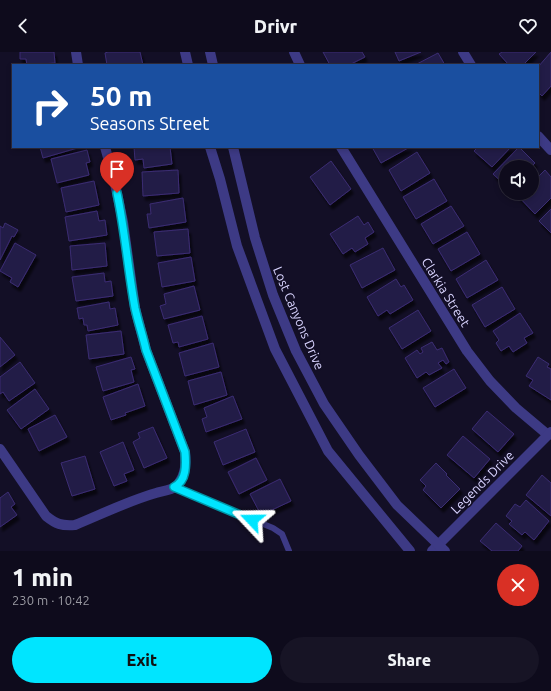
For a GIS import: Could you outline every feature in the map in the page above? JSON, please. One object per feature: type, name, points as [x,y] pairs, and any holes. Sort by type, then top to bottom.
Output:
[{"type":"street","points":[[76,52],[78,64]]},
{"type":"street","points":[[186,52],[188,64]]},
{"type":"street","points":[[210,52],[213,64]]},
{"type":"street","points":[[294,52],[300,64]]},
{"type":"street","points":[[463,52],[470,64]]},
{"type":"street","points":[[539,137],[551,150]]},
{"type":"street","points":[[0,450],[46,516],[54,523],[64,526],[75,525],[148,495],[176,486],[184,475],[186,464],[185,452],[144,343],[135,308],[123,222],[114,179],[105,148]]},
{"type":"street","points":[[210,148],[220,179],[237,246],[275,349],[328,451],[410,551]]},
{"type":"street","name":"Lost Canyons Drive","points":[[233,148],[255,238],[274,295],[296,351],[324,404],[360,455],[397,505],[438,549]]},
{"type":"street","name":"Clarkia Street","points":[[342,148],[467,351],[490,381],[516,408],[549,434]]},
{"type":"street","name":"Legends Drive","points":[[438,549],[549,434]]},
{"type":"lane","points":[[176,486],[273,528],[282,534],[289,551]]},
{"type":"building","points":[[20,52],[54,52],[55,63],[27,64],[26,59],[20,59]]},
{"type":"building","points":[[140,52],[143,64],[107,64],[105,53]]},
{"type":"building","points":[[323,52],[362,52],[365,57],[351,64],[329,64]]},
{"type":"building","points":[[395,52],[421,52],[399,61]]},
{"type":"building","points":[[502,52],[536,52],[524,64],[508,64],[499,54]]},
{"type":"building","points":[[551,52],[551,86],[542,96],[539,93],[539,66]]},
{"type":"building","points":[[438,53],[444,64],[417,64]]},
{"type":"building","points":[[40,148],[78,148],[43,158]]},
{"type":"building","points":[[134,148],[170,148],[172,164],[144,168],[143,159],[135,160]]},
{"type":"building","points":[[373,148],[408,148],[381,163]]},
{"type":"building","points":[[477,148],[510,148],[492,167],[474,151]]},
{"type":"building","points":[[518,148],[520,148],[532,160],[506,160]]},
{"type":"building","points":[[87,150],[90,162],[86,163],[89,175],[57,183],[51,159]]},
{"type":"building","points":[[417,152],[430,173],[401,191],[389,170]]},
{"type":"building","points":[[331,161],[351,189],[330,205],[310,177]]},
{"type":"building","points":[[499,168],[499,180],[493,174]]},
{"type":"building","points":[[178,170],[179,193],[143,196],[142,172]]},
{"type":"building","points":[[545,170],[551,177],[551,198],[535,214],[522,200],[539,200],[539,176]]},
{"type":"building","points":[[434,179],[447,201],[416,219],[403,197]]},
{"type":"building","points":[[94,181],[99,205],[66,212],[61,188]]},
{"type":"building","points":[[183,198],[186,222],[149,228],[147,214],[151,214],[150,204]]},
{"type":"building","points":[[451,206],[464,226],[433,244],[421,224]]},
{"type":"building","points":[[551,209],[551,233],[539,221]]},
{"type":"building","points":[[97,211],[99,221],[105,220],[107,235],[69,241],[65,217]]},
{"type":"building","points":[[358,216],[364,225],[368,222],[374,232],[365,238],[368,244],[355,252],[352,248],[343,254],[330,234]]},
{"type":"building","points":[[5,223],[18,230],[14,237],[12,236],[0,260],[0,226],[3,228]]},
{"type":"building","points":[[188,229],[190,253],[157,256],[154,232]]},
{"type":"building","points":[[467,232],[480,254],[451,271],[438,249]]},
{"type":"building","points":[[15,243],[36,255],[18,287],[10,282],[12,278],[0,271]]},
{"type":"building","points":[[105,243],[107,266],[72,270],[70,246]]},
{"type":"building","points":[[383,248],[395,270],[362,288],[350,265]]},
{"type":"building","points":[[191,257],[195,281],[162,287],[158,263]]},
{"type":"building","points":[[486,260],[498,280],[467,298],[456,279]]},
{"type":"building","points":[[104,273],[105,282],[111,281],[113,296],[76,301],[72,277]]},
{"type":"building","points":[[396,279],[401,287],[404,285],[413,300],[390,314],[387,310],[378,316],[367,297]]},
{"type":"building","points":[[194,286],[200,310],[164,319],[160,306],[166,304],[164,294]]},
{"type":"building","points":[[502,287],[515,309],[485,327],[472,305]]},
{"type":"building","points":[[109,302],[110,309],[115,308],[118,325],[88,331],[87,325],[84,325],[83,318],[79,319],[77,308]]},
{"type":"building","points":[[418,310],[431,331],[402,349],[389,328]]},
{"type":"building","points":[[520,313],[533,333],[524,338],[527,343],[513,352],[509,346],[501,351],[496,343],[499,340],[493,331]]},
{"type":"building","points":[[202,316],[208,339],[179,347],[178,342],[173,343],[168,325]]},
{"type":"building","points":[[121,331],[124,354],[89,359],[86,335]]},
{"type":"building","points":[[0,337],[15,355],[0,367]]},
{"type":"building","points":[[432,342],[437,350],[442,348],[449,362],[446,364],[443,360],[438,363],[442,368],[429,375],[426,372],[417,378],[405,358],[417,350],[420,354],[423,352],[421,348]]},
{"type":"building","points":[[213,343],[219,367],[185,376],[179,353]]},
{"type":"building","points":[[131,357],[135,369],[131,370],[134,382],[103,391],[96,367]]},
{"type":"building","points":[[538,357],[549,364],[547,367],[551,369],[551,400],[529,386],[533,380],[526,376]]},
{"type":"building","points":[[20,362],[35,383],[9,401],[3,392],[0,394],[0,377]]},
{"type":"building","points":[[454,369],[466,388],[435,407],[423,388]]},
{"type":"building","points":[[221,372],[227,395],[194,405],[188,381]]},
{"type":"building","points":[[138,384],[145,406],[111,420],[103,397]]},
{"type":"building","points":[[35,389],[49,409],[21,429],[7,410]]},
{"type":"building","points":[[233,396],[242,419],[206,432],[202,419],[207,417],[204,408]]},
{"type":"building","points":[[487,411],[514,434],[498,452],[472,429]]},
{"type":"building","points":[[55,415],[67,437],[39,451],[28,429]]},
{"type":"building","points":[[153,427],[167,458],[144,468],[133,442],[140,438],[138,433]]},
{"type":"building","points":[[246,429],[255,452],[223,465],[214,442]]},
{"type":"building","points":[[463,436],[490,459],[474,478],[447,455]]},
{"type":"building","points":[[123,442],[134,470],[124,474],[127,481],[114,486],[100,452]]},
{"type":"building","points":[[85,456],[95,489],[72,496],[61,463]]},
{"type":"building","points":[[256,458],[267,480],[239,494],[228,472]]},
{"type":"building","points":[[436,463],[460,489],[441,508],[423,490],[426,486],[420,480]]},
{"type":"building","points":[[542,475],[551,483],[551,516],[526,495]]},
{"type":"building","points":[[280,479],[291,501],[261,515],[250,494]]},
{"type":"building","points":[[8,492],[15,504],[11,507],[17,515],[0,527],[0,498]]},
{"type":"building","points":[[526,500],[549,521],[534,540],[525,532],[522,535],[509,524],[512,521],[506,516],[515,504],[520,507]]},
{"type":"building","points":[[496,523],[522,546],[518,551],[492,551],[480,541]]},
{"type":"route","points":[[117,193],[123,222],[135,308],[142,336],[185,452],[186,464],[184,475],[178,485],[174,487],[252,520]]}]
